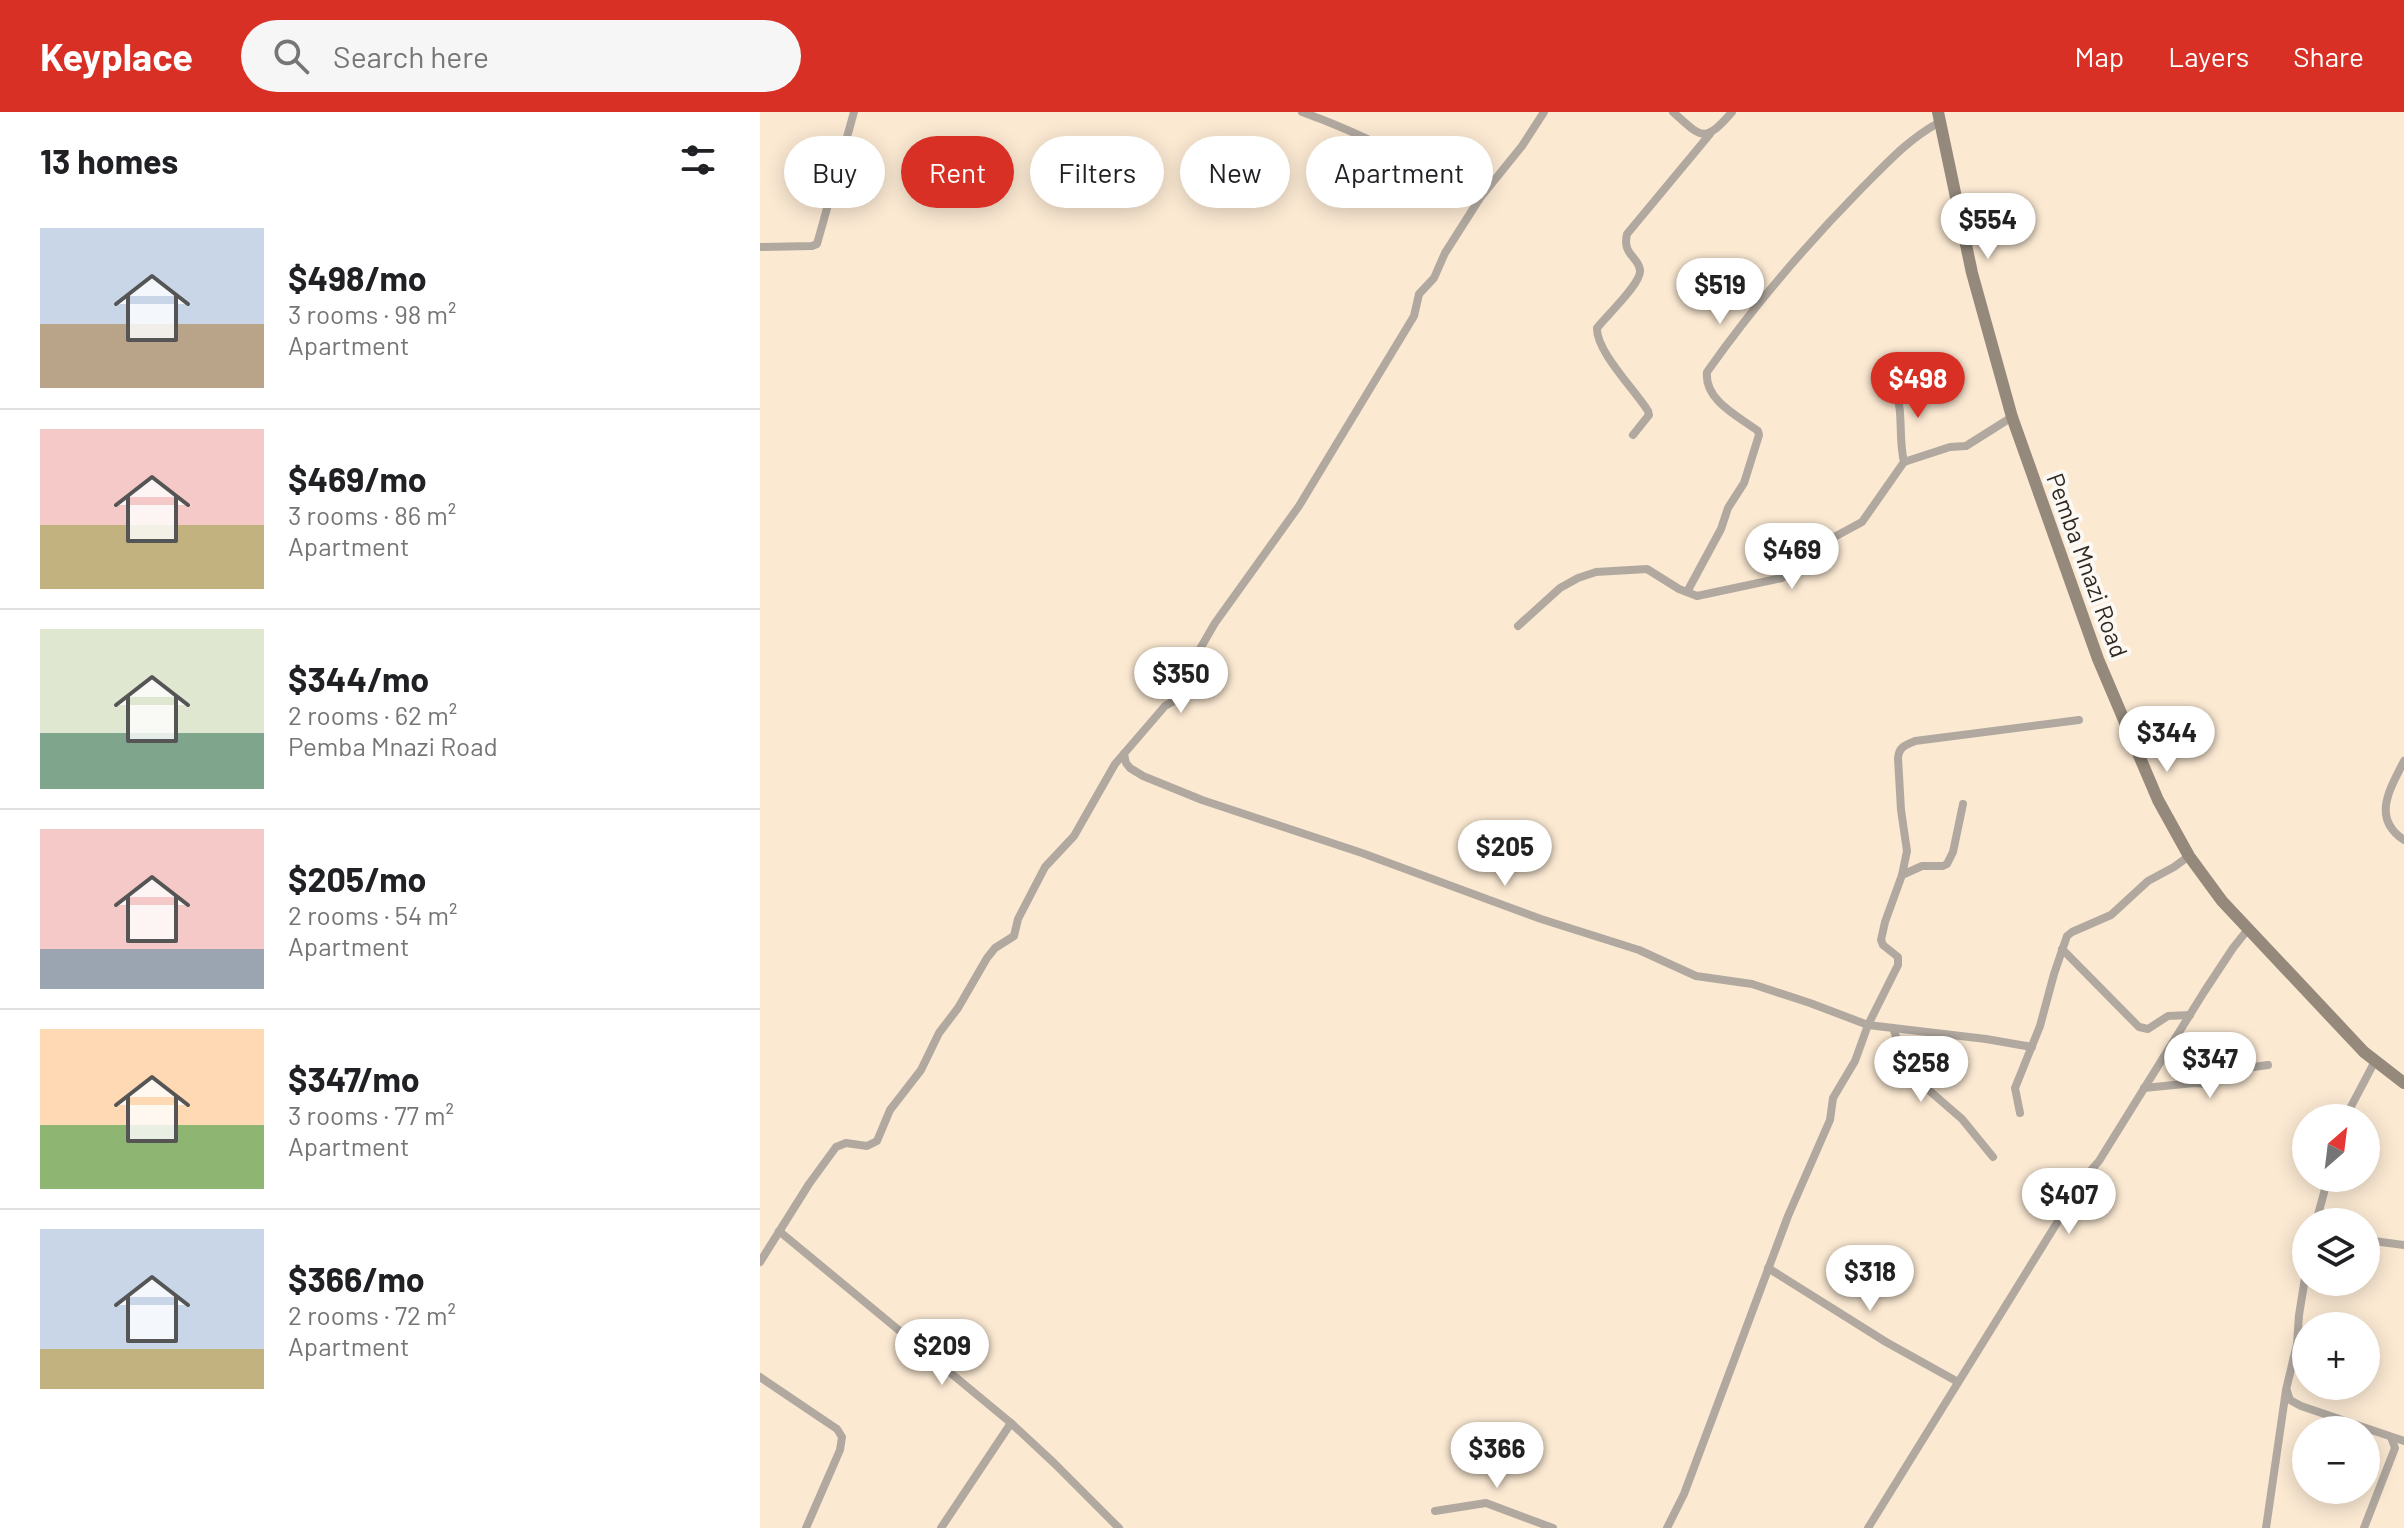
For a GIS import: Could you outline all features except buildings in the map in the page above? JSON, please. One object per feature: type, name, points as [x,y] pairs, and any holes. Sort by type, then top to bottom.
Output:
[{"type":"main road","name":"Pemba Mnazi Road","points":[[1939,117],[1972,273],[2012,417],[2072,590],[2120,715],[2158,800],[2189,856],[2222,901],[2364,1052],[2404,1083]]},
{"type":"street","points":[[760,247],[817,244],[854,112]]},
{"type":"street","points":[[1302,112],[1359,136]]},
{"type":"street","points":[[1493,182],[1544,112]]},
{"type":"street","points":[[1673,112],[1698,133],[1710,134]]},
{"type":"street","points":[[1633,435],[1649,415],[1648,411],[1605,350],[1597,328],[1634,285],[1640,273],[1640,268],[1629,254],[1627,234],[1732,112]]},
{"type":"street","points":[[1687,592],[1721,529],[1728,508],[1744,483],[1759,435],[1758,431],[1716,399],[1709,390],[1707,372],[1747,316],[1829,221],[1898,151],[1939,117]]},
{"type":"street","points":[[760,1262],[836,1147],[846,1143],[867,1146],[877,1141],[890,1110],[921,1070],[939,1033],[987,958],[995,948],[1014,936],[1021,913],[1045,867],[1074,836],[1109,774],[1165,706],[1184,695],[1186,673],[1202,644],[1310,489],[1414,316],[1418,296],[1434,278],[1445,253],[1474,208]]},
{"type":"street","points":[[1895,388],[1901,407],[1900,447],[1904,462]]},
{"type":"street","points":[[1518,626],[1560,588],[1596,572],[1647,569],[1697,596],[1782,578],[1825,542],[1862,522],[1904,462],[1950,447],[1966,446],[2012,417]]},
{"type":"street","points":[[1667,1528],[1684,1494],[1768,1268],[1830,1120],[1833,1098],[1855,1061],[1868,1025],[1898,965],[1898,957],[1883,945],[1881,935],[1907,855],[1901,810],[1899,750],[1915,741],[2079,720]]},
{"type":"street","points":[[1124,754],[1126,763],[1135,772],[1202,800],[1375,857],[1541,919],[1639,950],[1696,976],[1752,984],[1868,1025],[2032,1047]]},
{"type":"street","points":[[2404,761],[2389,792],[2385,817],[2404,840]]},
{"type":"street","points":[[1902,875],[1922,866],[1947,864],[1953,852],[1963,804]]},
{"type":"street","points":[[2020,1113],[2015,1088],[2032,1047],[2067,936],[2111,915],[2148,881],[2189,856]]},
{"type":"street","points":[[1868,1528],[2226,957],[2249,928]]},
{"type":"street","points":[[2062,949],[2139,1027],[2148,1029],[2168,1016],[2190,1015]]},
{"type":"street","points":[[1893,1028],[1909,1073],[1962,1119],[1993,1157]]},
{"type":"street","points":[[2352,1104],[2375,1061]]},
{"type":"street","points":[[2144,1088],[2209,1084],[2246,1068],[2268,1065]]},
{"type":"street","points":[[779,1231],[1011,1423],[1119,1528]]},
{"type":"street","points":[[2380,1242],[2404,1245]]},
{"type":"street","points":[[1768,1268],[1886,1342],[1958,1382]]},
{"type":"street","points":[[2266,1528],[2302,1296]]},
{"type":"street","points":[[760,1377],[837,1429],[842,1437],[840,1450],[806,1528]]},
{"type":"street","points":[[2286,1390],[2294,1403],[2404,1441]]},
{"type":"street","points":[[941,1528],[1011,1423]]},
{"type":"street","points":[[2364,1528],[2395,1448],[2390,1436]]},
{"type":"street","points":[[1435,1511],[1486,1503],[1553,1528]]}]
